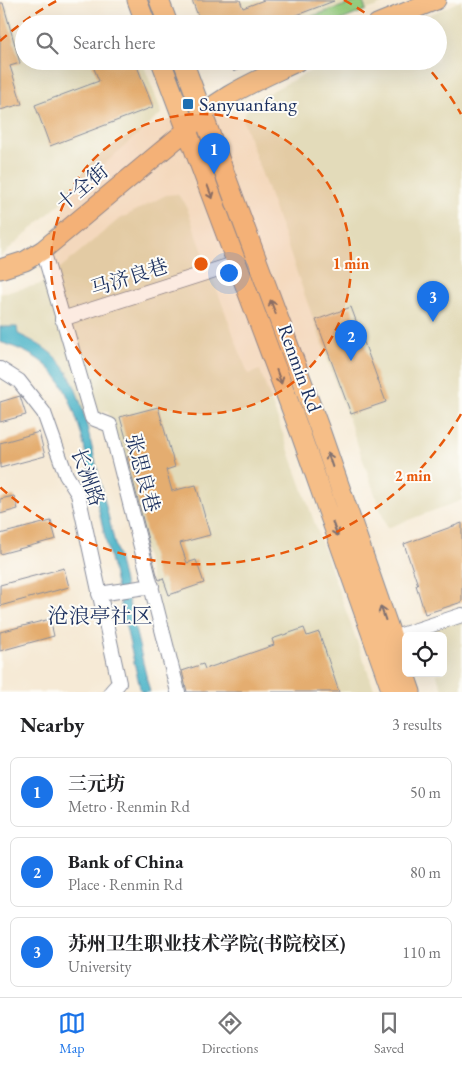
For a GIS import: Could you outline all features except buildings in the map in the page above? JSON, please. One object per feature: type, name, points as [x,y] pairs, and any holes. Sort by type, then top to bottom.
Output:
[{"type":"main road","points":[[137,0],[143,15]]},
{"type":"main road","points":[[159,0],[165,15]]},
{"type":"main road","points":[[399,15],[436,0]]},
{"type":"main road","name":"Renmin Rd","points":[[164,70],[238,263],[392,692]]},
{"type":"main road","name":"Renmin Rd","points":[[186,70],[318,426],[411,692]]},
{"type":"main road","name":"十全街","points":[[0,269],[25,261],[43,250],[187,130],[202,112],[227,95],[279,70]]},
{"type":"street","name":"张思良巷","points":[[43,250],[92,418],[110,425],[178,692]]},
{"type":"street","name":"马济良巷","points":[[62,319],[238,263]]},
{"type":"street","name":"长洲路","points":[[0,369],[19,381],[44,413],[66,475],[78,494],[106,593],[119,683],[111,692]]},
{"type":"street","points":[[106,593],[152,586]]},
{"type":"street","points":[[392,638],[462,615]]},
{"type":"shaded area","points":[[191,0],[392,0],[354,15],[197,15]]},
{"type":"shaded area","points":[[462,0],[462,500],[387,528],[244,123],[244,114],[256,99],[312,70],[447,70],[447,15],[429,15]]},
{"type":"shaded area","points":[[7,7],[15,30],[15,70],[145,70],[162,113],[0,257],[0,8]]},
{"type":"shaded area","points":[[177,194],[185,203],[248,374],[260,370],[375,692],[181,692],[108,411],[85,418],[73,380],[57,358],[38,343],[18,334],[17,327],[0,327],[0,294],[41,284],[118,220],[166,195]]},
{"type":"shaded area","points":[[462,618],[462,692],[443,692],[437,677],[447,677],[447,632],[427,632]]},
{"type":"green space","points":[[362,0],[366,10],[354,15],[316,15]]},
{"type":"water","points":[[0,327],[17,327],[18,334],[46,349],[64,367],[75,389],[85,418],[150,692],[141,692],[81,433],[69,399],[55,374],[45,365],[33,356],[0,342]]},
{"type":"place","name":"Sanyuanfang","points":[[188,104]]},
{"type":"place","name":"三元坊","points":[[214,174]]},
{"type":"place","name":"苏州卫生职业技术学院(书院校区)","points":[[433,322]]},
{"type":"place","name":"Bank of China","points":[[351,361]]},
{"type":"district","name":"沧浪亭社区","points":[[100,615]]}]
